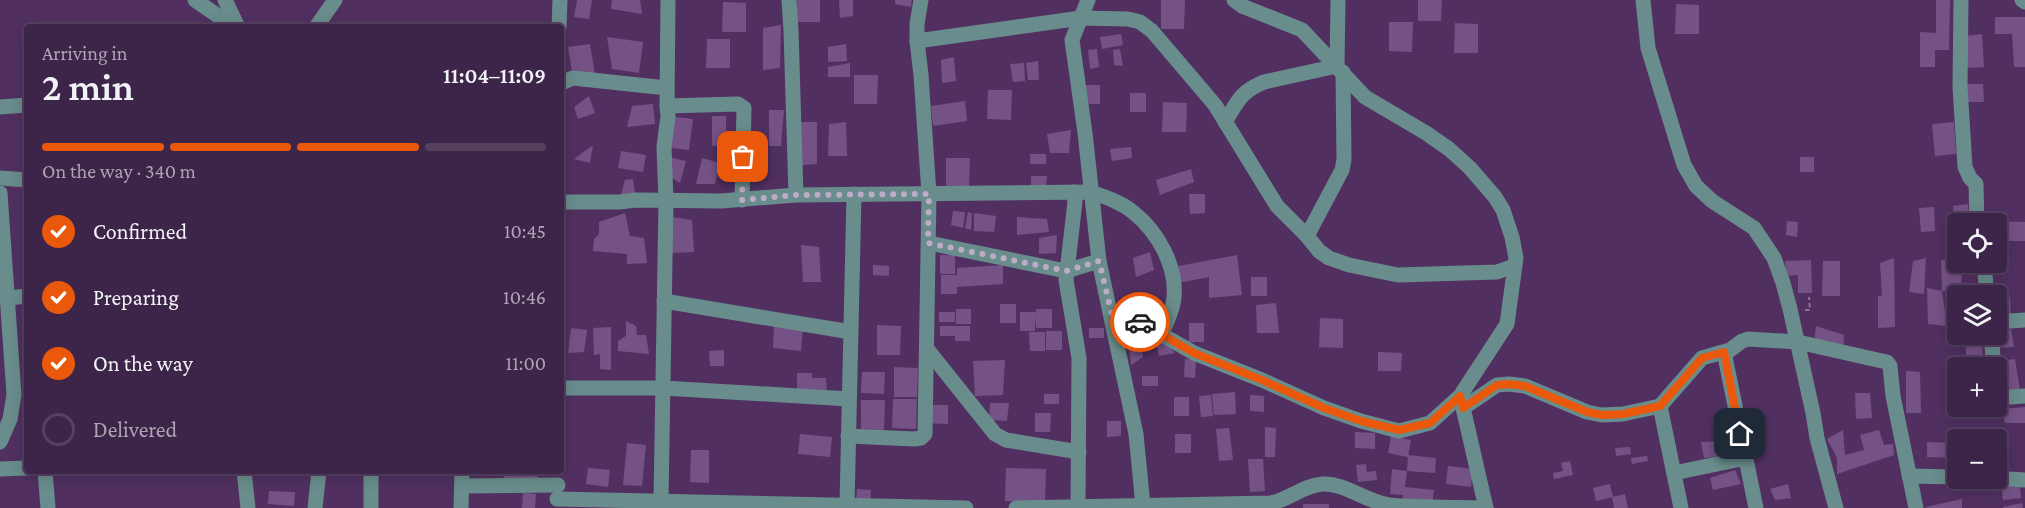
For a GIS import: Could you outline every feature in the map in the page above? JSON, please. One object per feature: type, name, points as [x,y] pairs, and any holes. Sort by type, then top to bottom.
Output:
[{"type":"street","points":[[195,0],[231,24]]},
{"type":"street","points":[[225,0],[235,24]]},
{"type":"street","points":[[318,24],[335,0]]},
{"type":"street","points":[[559,24],[560,0]]},
{"type":"street","points":[[665,503],[663,388],[666,201],[664,147],[668,116],[668,0]]},
{"type":"street","points":[[789,0],[796,195]]},
{"type":"street","points":[[848,436],[914,439],[921,438],[925,434],[929,194],[921,75],[916,40],[921,0]]},
{"type":"street","points":[[1088,0],[1072,40],[1099,261],[1136,434],[1143,506]]},
{"type":"street","points":[[1016,508],[1271,503],[1281,502],[1294,493],[1308,488],[1329,484],[1381,506],[1486,508],[1462,402],[1506,324],[1515,250],[1503,210],[1470,168],[1449,149],[1365,97],[1302,30],[1242,6],[1234,0]]},
{"type":"street","points":[[1307,236],[1342,170],[1344,160],[1338,0]]},
{"type":"street","points":[[1643,0],[1648,48],[1684,165],[1696,186],[1712,201],[1754,228],[1774,258],[1783,283],[1813,413],[1816,438],[1836,508]]},
{"type":"street","points":[[1961,0],[1960,87],[1965,167],[1976,184],[1977,213]]},
{"type":"street","points":[[916,40],[1081,18],[1128,19],[1140,22],[1152,31],[1215,105],[1277,206],[1319,251],[1329,258],[1349,265],[1398,275],[1497,272],[1514,266]]},
{"type":"street","points":[[1225,122],[1242,95],[1253,86],[1263,82],[1340,69]]},
{"type":"street","points":[[564,82],[573,78],[667,88]]},
{"type":"street","points":[[667,106],[738,104],[744,108],[742,200]]},
{"type":"street","points":[[0,107],[24,105]]},
{"type":"street","points":[[0,178],[24,180]]},
{"type":"street","points":[[0,192],[5,290],[20,379],[14,395],[10,419],[0,442]]},
{"type":"street","points":[[1073,192],[1075,202],[1066,271],[1079,358],[1078,507]]},
{"type":"street","points":[[564,202],[742,200],[796,195],[1091,192],[1113,199],[1133,212],[1155,235],[1168,260],[1174,280],[1174,301],[1162,334]]},
{"type":"street","points":[[847,506],[854,195]]},
{"type":"street","points":[[928,243],[1066,271],[1099,261]]},
{"type":"street","points":[[5,290],[24,295]]},
{"type":"street","points":[[664,301],[851,332]]},
{"type":"street","points":[[1112,315],[1138,321],[1194,353],[1324,408],[1361,421],[1399,430],[1430,423],[1462,402],[1497,385],[1525,386],[1587,412],[1602,415],[1623,414],[1660,406],[1702,358],[1730,350],[1748,339],[1797,342],[1887,362],[1890,366],[1893,396],[1910,476],[1913,508]]},
{"type":"street","points":[[2007,321],[2025,320]]},
{"type":"street","points":[[927,349],[995,434],[1006,440],[1078,453]]},
{"type":"street","points":[[1724,352],[1756,508]]},
{"type":"street","points":[[564,387],[663,388],[849,399]]},
{"type":"street","points":[[2007,397],[2025,396]]},
{"type":"street","points":[[1660,406],[1681,508]]},
{"type":"street","points":[[1674,473],[1746,458]]},
{"type":"street","points":[[0,469],[24,468]]},
{"type":"street","points":[[45,474],[48,508]]},
{"type":"street","points":[[244,474],[248,508]]},
{"type":"street","points":[[315,508],[318,474]]},
{"type":"street","points":[[371,474],[371,508]]},
{"type":"street","points":[[1910,476],[1947,477]]},
{"type":"street","points":[[461,508],[462,478],[665,503],[966,508]]},
{"type":"street","points":[[2007,479],[2025,480]]},
{"type":"building","points":[[577,0],[592,0],[589,19],[574,17]]},
{"type":"building","points":[[612,0],[640,0],[642,14],[611,9]]},
{"type":"building","points":[[797,0],[820,0],[820,22],[796,22]]},
{"type":"building","points":[[839,0],[853,0],[853,16],[840,18]]},
{"type":"building","points":[[895,0],[912,0],[911,7],[895,4]]},
{"type":"building","points":[[1161,0],[1185,0],[1184,29],[1161,29]]},
{"type":"building","points":[[1418,0],[1442,0],[1441,21],[1418,21]]},
{"type":"building","points":[[1936,0],[1950,0],[1949,50],[1935,50],[1935,67],[1920,67],[1920,32],[1936,33]]},
{"type":"building","points":[[723,2],[746,3],[746,32],[722,32]]},
{"type":"building","points":[[1676,4],[1699,5],[1699,34],[1675,34]]},
{"type":"building","points":[[1995,17],[2025,17],[2025,67],[2014,67],[2012,34],[1995,34]]},
{"type":"building","points":[[1389,22],[1413,22],[1412,52],[1389,51]]},
{"type":"building","points":[[1455,23],[1478,24],[1478,53],[1454,53]]},
{"type":"building","points":[[781,25],[780,68],[763,70],[763,28]]},
{"type":"building","points":[[1121,34],[1123,45],[1102,49],[1100,37]]},
{"type":"building","points":[[1982,34],[1984,67],[1967,68],[1965,36]]},
{"type":"building","points":[[607,37],[643,42],[639,73],[612,69]]},
{"type":"building","points":[[707,39],[730,39],[730,68],[706,68]]},
{"type":"building","points":[[590,44],[595,75],[573,78],[568,47]]},
{"type":"building","points":[[846,44],[847,61],[828,62],[828,47]]},
{"type":"building","points":[[1097,49],[1099,67],[1090,69],[1088,50]]},
{"type":"building","points":[[1120,49],[1123,66],[1114,65],[1113,50]]},
{"type":"building","points":[[954,57],[956,81],[942,83],[941,60]]},
{"type":"building","points":[[1038,61],[1039,80],[1028,80],[1026,63]]},
{"type":"building","points":[[850,63],[850,77],[828,77],[828,67]]},
{"type":"building","points":[[1024,63],[1025,81],[1013,82],[1010,64]]},
{"type":"building","points":[[854,75],[878,75],[877,104],[854,104]]},
{"type":"building","points":[[1967,84],[1983,84],[1984,102],[1967,102]]},
{"type":"building","points":[[1084,85],[1100,85],[1100,104],[1085,104]]},
{"type":"building","points":[[988,90],[1012,90],[1011,120],[987,119]]},
{"type":"building","points":[[1130,93],[1146,93],[1146,112],[1130,112]]},
{"type":"building","points":[[589,96],[595,113],[578,119],[574,107]]},
{"type":"building","points":[[965,101],[967,121],[933,126],[931,106]]},
{"type":"building","points":[[1163,102],[1187,103],[1186,132],[1162,132]]},
{"type":"building","points":[[653,104],[655,124],[627,127],[632,106]]},
{"type":"building","points":[[769,110],[784,110],[781,146],[769,146]]},
{"type":"building","points":[[668,116],[693,119],[689,150],[664,147]]},
{"type":"building","points":[[712,116],[726,116],[726,146],[712,146]]},
{"type":"building","points":[[800,122],[817,122],[817,164],[802,165]]},
{"type":"building","points":[[846,122],[847,156],[828,156],[829,124]]},
{"type":"building","points":[[1954,122],[1956,154],[1935,156],[1932,124]]},
{"type":"building","points":[[1071,130],[1069,153],[1050,153],[1047,134]]},
{"type":"building","points":[[593,145],[590,163],[574,159]]},
{"type":"building","points":[[1131,147],[1132,158],[1112,161],[1110,149]]},
{"type":"building","points":[[621,151],[646,155],[643,172],[618,168]]},
{"type":"building","points":[[1030,154],[1046,154],[1046,164],[1030,164]]},
{"type":"building","points":[[664,156],[686,161],[680,183],[665,174]]},
{"type":"building","points":[[1800,157],[1814,157],[1814,172],[1800,172]]},
{"type":"building","points":[[702,158],[720,163],[715,184],[696,184]]},
{"type":"building","points":[[946,158],[970,158],[969,188],[946,187]]},
{"type":"building","points":[[1191,169],[1194,182],[1160,195],[1156,180]]},
{"type":"building","points":[[1031,176],[1047,176],[1046,186],[1031,186]]},
{"type":"building","points":[[633,179],[636,200],[619,202],[625,180]]},
{"type":"building","points":[[1189,194],[1205,194],[1205,213],[1190,214]]},
{"type":"building","points":[[1968,204],[1969,213],[1954,213],[1953,206]]},
{"type":"building","points":[[1934,207],[1935,231],[1921,232],[1919,208]]},
{"type":"building","points":[[953,211],[965,212],[963,228],[951,225]]},
{"type":"building","points":[[968,212],[972,213],[971,230],[965,228]]},
{"type":"building","points":[[625,213],[630,236],[644,238],[647,263],[627,264],[627,254],[593,251],[594,239],[599,234],[599,222]]},
{"type":"building","points":[[974,213],[996,216],[994,232],[974,231]]},
{"type":"building","points":[[672,217],[692,220],[694,252],[672,253]]},
{"type":"building","points":[[1017,217],[1047,219],[1049,232],[1017,235]]},
{"type":"building","points":[[1787,221],[1798,222],[1797,237],[1786,235]]},
{"type":"building","points":[[2007,222],[2025,222],[2025,241],[2007,241]]},
{"type":"building","points":[[1057,235],[1056,253],[1039,254],[1039,238]]},
{"type":"building","points":[[801,245],[819,247],[821,282],[803,282]]},
{"type":"building","points":[[1150,252],[1154,270],[1136,277],[1133,258]]},
{"type":"building","points":[[940,255],[955,255],[955,274],[940,274]]},
{"type":"building","points":[[1237,255],[1242,295],[1209,298],[1209,277],[1178,283],[1173,267]]},
{"type":"building","points":[[1894,258],[1895,327],[1878,328],[1878,296],[1882,296],[1880,263]]},
{"type":"building","points":[[1926,258],[1924,294],[1909,292],[1913,261]]},
{"type":"building","points":[[1947,259],[1947,273],[1962,273],[1961,285],[1947,285],[1947,291],[1942,291],[1941,260]]},
{"type":"building","points":[[1811,260],[1812,293],[1798,293],[1798,275],[1786,276],[1785,261]]},
{"type":"building","points":[[1823,261],[1840,261],[1840,296],[1822,296]]},
{"type":"building","points":[[873,265],[889,266],[889,276],[873,275]]},
{"type":"building","points":[[1003,265],[1003,284],[957,287],[957,294],[941,294],[941,275],[957,275],[957,268]]},
{"type":"building","points":[[1251,277],[1267,277],[1267,296],[1251,296]]},
{"type":"building","points":[[1927,288],[1942,291],[1947,326],[1928,324]]},
{"type":"building","points":[[2007,297],[2010,297],[2011,316],[2007,316]]},
{"type":"building","points":[[1276,303],[1279,333],[1257,333],[1256,305]]},
{"type":"building","points":[[1000,304],[1016,304],[1016,323],[1000,323]]},
{"type":"building","points":[[956,309],[971,309],[971,324],[956,324]]},
{"type":"building","points":[[1036,309],[1052,309],[1052,328],[1036,328],[1035,315],[1035,331],[1020,331],[1020,312],[1036,312]]},
{"type":"building","points":[[939,312],[955,312],[955,322],[939,322]]},
{"type":"building","points":[[1320,318],[1343,319],[1343,348],[1319,347]]},
{"type":"building","points":[[626,321],[636,326],[637,335],[646,335],[649,354],[618,351],[618,341],[626,336]]},
{"type":"building","points":[[1189,323],[1204,323],[1204,342],[1189,342]]},
{"type":"building","points":[[774,325],[803,328],[801,351],[773,348]]},
{"type":"building","points":[[877,325],[901,326],[900,355],[877,355]]},
{"type":"building","points":[[940,326],[970,326],[970,341],[955,341],[955,336],[940,336]]},
{"type":"building","points":[[1816,326],[1844,335],[1843,352],[1814,345]]},
{"type":"building","points":[[611,327],[611,370],[600,369],[600,354],[594,355],[593,328]]},
{"type":"building","points":[[571,328],[587,330],[584,352],[568,353]]},
{"type":"building","points":[[1089,328],[1104,328],[1104,338],[1089,338]]},
{"type":"building","points":[[2007,329],[2011,329],[2014,347],[1999,348],[1999,345],[2007,345]]},
{"type":"building","points":[[1046,331],[1062,331],[1062,350],[1046,350]]},
{"type":"building","points":[[1029,332],[1045,332],[1045,351],[1030,351]]},
{"type":"building","points":[[1156,341],[1165,341],[1175,353],[1159,356]]},
{"type":"building","points":[[1141,344],[1143,357],[1131,365],[1129,348]]},
{"type":"building","points":[[1966,345],[1983,345],[1982,357],[1966,357]]},
{"type":"building","points":[[724,350],[724,366],[710,366],[709,351]]},
{"type":"building","points":[[1378,352],[1402,353],[1401,371],[1378,371]]},
{"type":"building","points":[[1185,359],[1196,360],[1195,378],[1184,377]]},
{"type":"building","points":[[2015,359],[2020,390],[2007,392],[2007,360]]},
{"type":"building","points":[[1005,360],[1003,395],[975,396],[973,361]]},
{"type":"building","points":[[894,367],[918,368],[917,397],[894,397]]},
{"type":"building","points":[[1906,371],[1920,372],[1921,413],[1906,413]]},
{"type":"building","points":[[862,372],[885,372],[884,394],[861,393]]},
{"type":"building","points":[[797,373],[812,373],[812,378],[826,378],[827,393],[797,392]]},
{"type":"building","points":[[1142,376],[1158,376],[1158,386],[1142,386]]},
{"type":"building","points":[[1235,392],[1236,414],[1214,415],[1212,394]]},
{"type":"building","points":[[1855,393],[1870,393],[1872,418],[1856,419]]},
{"type":"building","points":[[1044,394],[1059,394],[1059,404],[1044,404]]},
{"type":"building","points":[[1211,395],[1213,416],[1201,417],[1199,396]]},
{"type":"building","points":[[1250,395],[1264,396],[1264,412],[1250,411]]},
{"type":"building","points":[[1174,397],[1189,397],[1189,416],[1174,416]]},
{"type":"building","points":[[893,399],[917,399],[916,429],[892,428]]},
{"type":"building","points":[[861,400],[885,400],[884,430],[861,429]]},
{"type":"building","points":[[990,403],[1009,403],[1007,421],[989,420]]},
{"type":"building","points":[[922,405],[948,405],[948,424],[921,423]]},
{"type":"building","points":[[2025,407],[2025,423],[2005,423],[2004,417],[2007,417],[2007,409]]},
{"type":"building","points":[[1035,413],[1051,413],[1050,432],[1035,432]]},
{"type":"building","points":[[1107,421],[1121,421],[1121,436],[1107,437]]},
{"type":"building","points":[[1265,427],[1276,428],[1275,457],[1265,457]]},
{"type":"building","points":[[1229,428],[1233,460],[1219,461],[1216,429]]},
{"type":"building","points":[[1843,430],[1845,455],[1864,450],[1860,435],[1879,430],[1884,445],[1893,444],[1894,455],[1837,474],[1837,458],[1827,439]]},
{"type":"building","points":[[1355,432],[1375,433],[1375,449],[1355,448]]},
{"type":"building","points":[[800,434],[832,437],[830,457],[798,454]]},
{"type":"building","points":[[1175,434],[1191,434],[1191,453],[1175,453]]},
{"type":"building","points":[[1391,436],[1411,440],[1408,457],[1388,453]]},
{"type":"building","points":[[1728,441],[1730,455],[1704,458],[1701,442]]},
{"type":"building","points":[[1927,442],[1947,443],[1947,458],[1927,457]]},
{"type":"building","points":[[627,443],[646,445],[642,486],[623,485]]},
{"type":"building","points":[[1630,447],[1631,454],[1616,456],[1615,448]]},
{"type":"building","points":[[691,450],[709,450],[709,483],[690,482]]},
{"type":"building","points":[[1408,455],[1436,458],[1435,473],[1407,471]]},
{"type":"building","points":[[1647,456],[1648,461],[1632,464],[1631,458]]},
{"type":"building","points":[[1248,459],[1263,459],[1265,491],[1250,492]]},
{"type":"building","points":[[1570,461],[1573,475],[1554,479],[1553,473],[1563,471],[1561,463]]},
{"type":"building","points":[[1366,464],[1367,472],[1376,471],[1377,480],[1358,482],[1356,465]]},
{"type":"building","points":[[1448,466],[1473,469],[1471,487],[1446,484]]},
{"type":"building","points":[[588,468],[610,470],[608,487],[586,484]]},
{"type":"building","points":[[1006,468],[1046,469],[1045,502],[1005,501]]},
{"type":"building","points":[[1392,469],[1407,471],[1405,487],[1434,490],[1432,505],[1402,502],[1403,495],[1390,494]]},
{"type":"building","points":[[1735,470],[1741,484],[1713,490],[1710,478]]},
{"type":"building","points":[[504,474],[538,474],[538,480],[504,479]]},
{"type":"building","points":[[2019,479],[2021,498],[2003,500],[2002,489],[2007,489],[2007,482]]},
{"type":"building","points":[[1610,484],[1613,497],[1596,501],[1593,488]]},
{"type":"building","points":[[1788,484],[1791,498],[1775,500],[1770,489]]},
{"type":"building","points":[[857,489],[871,490],[870,503],[856,503]]},
{"type":"building","points":[[269,491],[295,492],[294,506],[268,504]]},
{"type":"building","points":[[523,493],[536,494],[535,508],[522,508]]},
{"type":"building","points":[[1625,494],[1628,508],[1614,508],[1612,497]]},
{"type":"building","points":[[1962,499],[1962,508],[1926,508],[1926,507]]},
{"type":"building","points":[[2022,503],[2023,508],[2003,508],[2003,507]]},
{"type":"building","points":[[1303,504],[1329,504],[1329,508],[1303,508]]},
{"type":"way so far","points":[[743,157],[742,200],[796,195],[929,194],[928,243],[1066,271],[1099,261],[1112,315],[1140,322]]},
{"type":"route","points":[[1140,322],[1194,353],[1324,408],[1361,421],[1399,430],[1430,423],[1460,396],[1463,408],[1497,385],[1525,386],[1587,412],[1602,415],[1623,414],[1660,406],[1702,358],[1724,352],[1740,434]]}]
